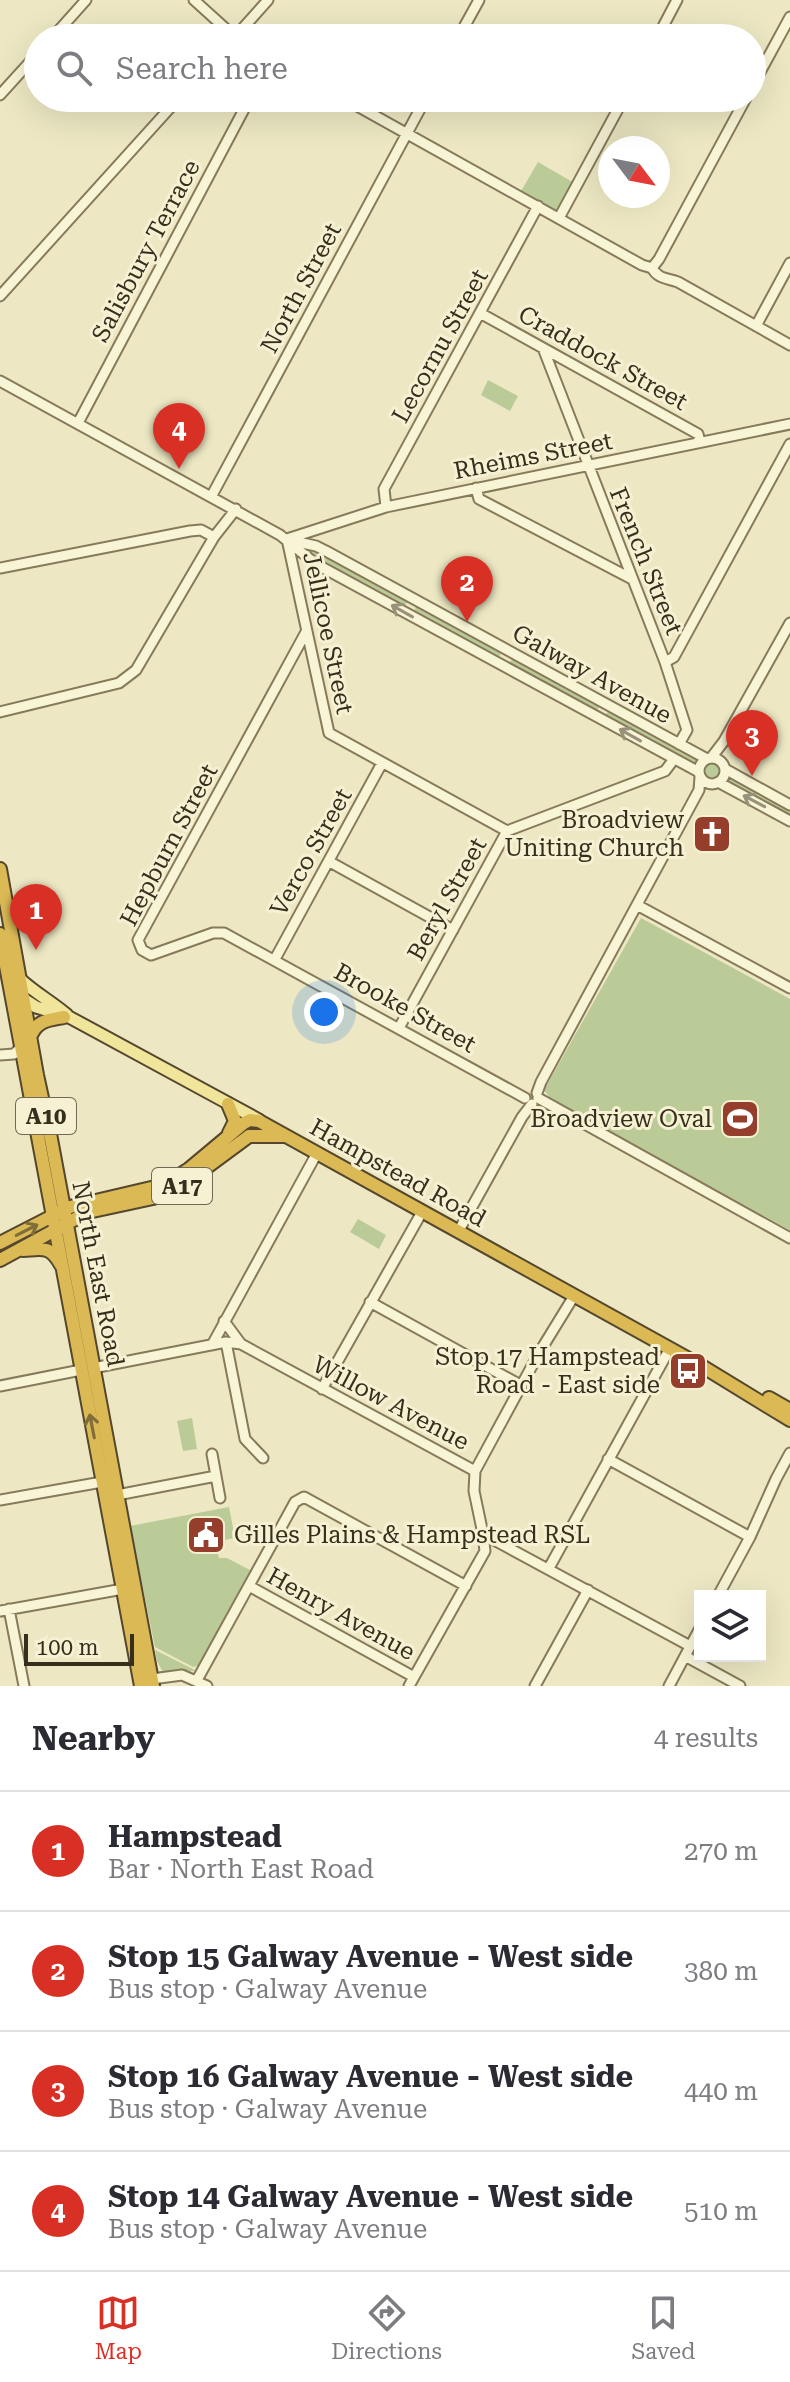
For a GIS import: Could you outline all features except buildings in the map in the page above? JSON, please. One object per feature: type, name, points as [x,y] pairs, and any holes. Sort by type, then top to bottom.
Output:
[{"type":"highway","name":"North East Road","points":[[0,869],[21,1047],[60,1219],[64,1271],[87,1369]]},
{"type":"highway","name":"North East Road","points":[[0,934],[15,982]]},
{"type":"highway","points":[[15,982],[25,1000]]},
{"type":"highway","name":"North East Road","points":[[25,1000],[60,1219],[146,1683]]},
{"type":"highway","points":[[30,1035],[41,1021],[66,1017]]},
{"type":"highway","points":[[225,1139],[235,1121],[228,1104]]},
{"type":"highway","name":"A17","points":[[0,1260],[19,1250],[85,1202],[164,1185],[250,1120],[259,1121]]},
{"type":"highway","name":"Hampstead Road","points":[[259,1121],[789,1416]]},
{"type":"highway","name":"A17","points":[[0,1243],[60,1219],[172,1191],[249,1136],[288,1136]]},
{"type":"highway","points":[[19,1250],[52,1251],[64,1271]]},
{"type":"highway","name":"North East Road","points":[[108,1482],[117,1495],[128,1588]]},
{"type":"main road","name":"Hampstead Road","points":[[15,982],[50,1000],[66,1017]]},
{"type":"main road","name":"Hampstead Road","points":[[25,1000],[66,1017],[259,1121]]},
{"type":"street","points":[[65,24],[86,0]]},
{"type":"street","points":[[194,0],[220,24]]},
{"type":"street","points":[[247,24],[268,0]]},
{"type":"street","points":[[466,24],[479,0]]},
{"type":"street","points":[[662,0],[675,3],[664,24]]},
{"type":"street","points":[[766,61],[790,17]]},
{"type":"street","points":[[0,95],[24,68]]},
{"type":"street","points":[[0,296],[166,112]]},
{"type":"street","name":"Salisbury Terrace","points":[[78,423],[243,112]]},
{"type":"street","points":[[369,112],[652,268],[662,278],[678,282],[790,345]]},
{"type":"street","name":"North Street","points":[[211,497],[418,112]]},
{"type":"street","points":[[559,218],[616,112]]},
{"type":"street","points":[[652,268],[738,112]]},
{"type":"street","name":"Lecornu Street","points":[[386,507],[384,489],[538,206]]},
{"type":"street","points":[[756,326],[790,263]]},
{"type":"street","name":"Craddock Street","points":[[480,313],[698,434],[700,442]]},
{"type":"street","name":"French Street","points":[[543,348],[665,662],[687,730],[679,744]]},
{"type":"street","name":"Galway Avenue","points":[[0,381],[236,509],[287,539],[316,564],[706,779],[790,821]]},
{"type":"street","name":"Rheims Street","points":[[287,539],[386,507],[790,424]]},
{"type":"street","points":[[665,662],[674,657],[790,444]]},
{"type":"street","points":[[476,488],[479,499],[632,579]]},
{"type":"street","points":[[4,711],[119,683],[136,670],[214,537],[236,509]]},
{"type":"street","points":[[0,568],[190,531],[201,530],[214,537]]},
{"type":"street","name":"Galway Avenue","points":[[287,539],[326,551],[679,744],[712,759]]},
{"type":"street","name":"Jellicoe Street","points":[[287,539],[329,733],[507,831]]},
{"type":"street","points":[[706,779],[700,765],[712,759],[724,741],[786,639],[790,623]]},
{"type":"street","name":"Hepburn Street","points":[[275,959],[224,933],[213,933],[151,955],[142,950],[138,940],[306,632]]},
{"type":"street","points":[[507,831],[665,771],[674,759]]},
{"type":"street","points":[[712,759],[790,805]]},
{"type":"street","name":"Verco Street","points":[[275,959],[382,763]]},
{"type":"street","points":[[706,779],[723,778],[725,769]]},
{"type":"street","points":[[458,1232],[706,779]]},
{"type":"street","name":"Beryl Street","points":[[399,1028],[507,831]]},
{"type":"street","points":[[330,862],[453,930]]},
{"type":"street","points":[[637,905],[790,988]]},
{"type":"street","name":"Brooke Street","points":[[275,959],[790,1238]]},
{"type":"street","points":[[4,1055],[15,1053],[21,1047]]},
{"type":"street","points":[[212,1345],[317,1153]]},
{"type":"street","points":[[322,1389],[422,1212]]},
{"type":"street","points":[[475,1471],[574,1296]]},
{"type":"street","points":[[370,1302],[522,1386]]},
{"type":"street","points":[[224,1321],[241,1344]]},
{"type":"street","points":[[226,1342],[245,1439],[263,1458]]},
{"type":"street","name":"Willow Avenue","points":[[0,1386],[226,1342],[241,1344],[475,1471],[474,1491],[483,1534]]},
{"type":"street","points":[[549,1568],[669,1350]]},
{"type":"street","points":[[721,1590],[790,1453]]},
{"type":"street","points":[[212,1454],[220,1498]]},
{"type":"street","points":[[608,1459],[750,1537]]},
{"type":"street","points":[[117,1495],[216,1476]]},
{"type":"street","points":[[0,1500],[108,1482]]},
{"type":"street","points":[[197,1680],[295,1502],[304,1497],[466,1586]]},
{"type":"street","points":[[483,1534],[690,1646]]},
{"type":"street","points":[[412,1682],[485,1551],[483,1534]]},
{"type":"street","name":"Henry Avenue","points":[[249,1586],[412,1682]]},
{"type":"street","points":[[24,1686],[5,1610],[128,1588]]},
{"type":"street","points":[[535,1686],[588,1590]]},
{"type":"street","points":[[669,1686],[694,1639]]},
{"type":"street","points":[[685,1656],[740,1686]]},
{"type":"street","points":[[146,1683],[182,1675],[207,1686]]},
{"type":"green space","points":[[538,162],[576,184],[559,215],[520,193]]},
{"type":"green space","points":[[488,380],[518,396],[510,411],[481,395]]},
{"type":"green space","points":[[313,550],[354,569],[408,601],[402,606],[355,582],[321,560],[311,552]]},
{"type":"green space","points":[[417,604],[503,651],[498,658],[414,612]]},
{"type":"green space","points":[[512,657],[600,706],[594,711],[510,665]]},
{"type":"green space","points":[[609,709],[699,757],[695,766],[607,718]]},
{"type":"green space","points":[[712,761],[719,764],[722,771],[719,778],[712,781],[705,778],[702,771],[705,764]]},
{"type":"green space","points":[[728,774],[790,806],[790,817],[724,782]]},
{"type":"green space","points":[[641,918],[790,999],[790,1230],[551,1099],[544,1090]]},
{"type":"green space","points":[[358,1219],[386,1235],[379,1249],[350,1232]]},
{"type":"green space","points":[[192,1418],[197,1449],[183,1451],[177,1421]]},
{"type":"green space","points":[[229,1507],[235,1538],[219,1541],[219,1558],[227,1558],[250,1570],[198,1666],[193,1667],[155,1647],[130,1526]]},
{"type":"green space","points":[[155,1650],[193,1669],[195,1671],[163,1672]]},
{"type":"place","name":"Stop 14 Galway Avenue - West side","points":[[179,469]]},
{"type":"place","name":"Stop 15 Galway Avenue - West side","points":[[467,622]]},
{"type":"place","name":"Stop 16 Galway Avenue - West side","points":[[752,776]]},
{"type":"place","name":"Broadview Uniting Church","points":[[712,834]]},
{"type":"place","name":"Hampstead","points":[[36,950]]},
{"type":"place","name":"Broadview Oval","points":[[740,1119]]},
{"type":"place","name":"Stop 17 Hampstead Road - East side","points":[[688,1371]]},
{"type":"place","name":"Gilles Plains & Hampstead RSL","points":[[206,1535]]}]
